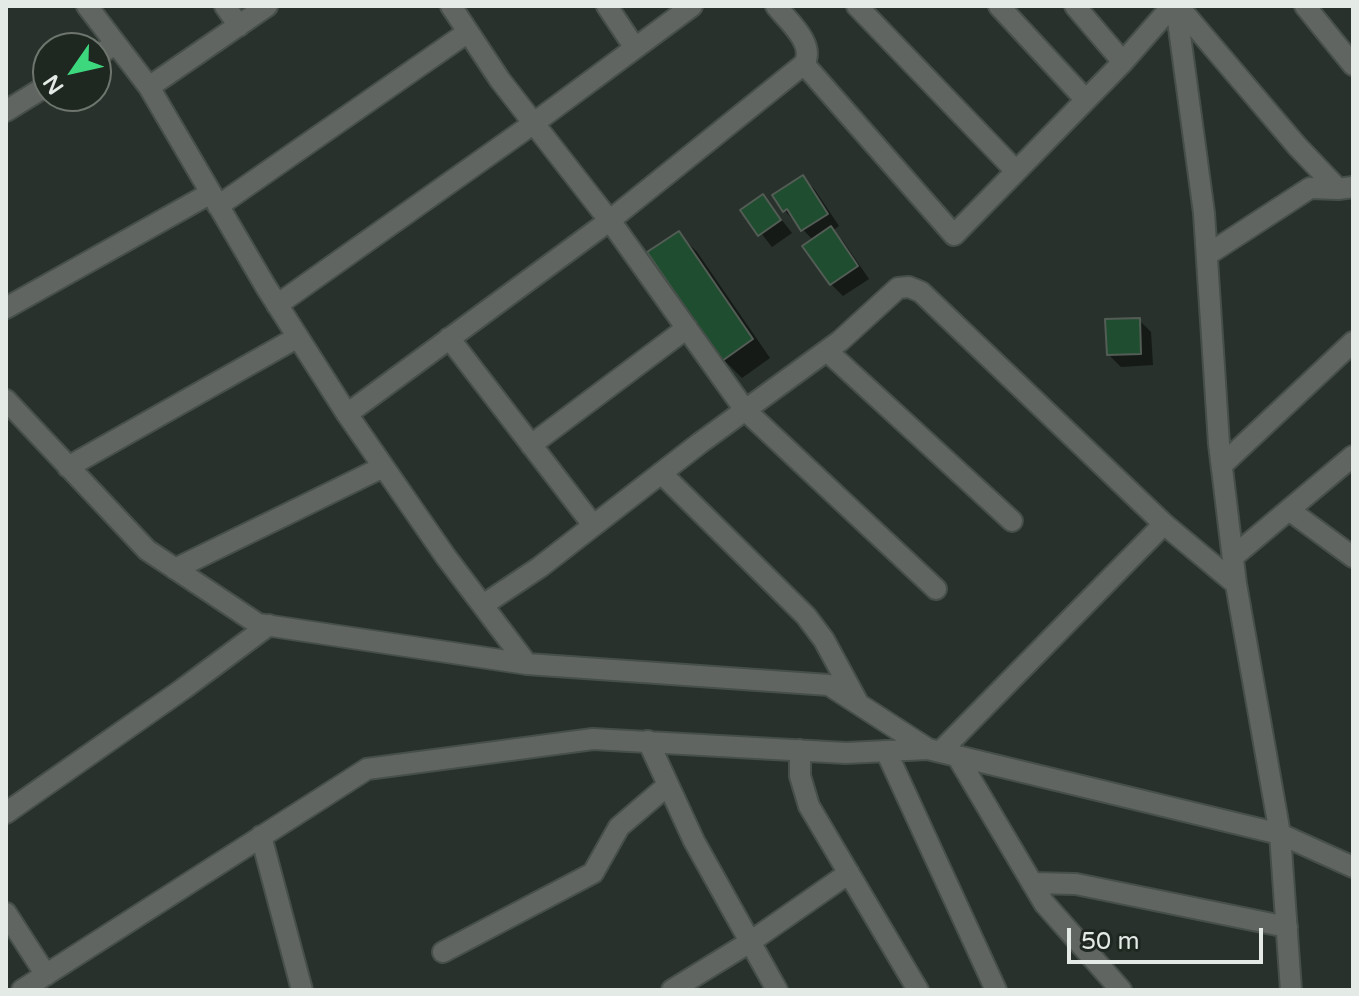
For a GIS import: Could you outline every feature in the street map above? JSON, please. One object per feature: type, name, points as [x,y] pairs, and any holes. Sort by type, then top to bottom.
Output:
[{"type":"street","points":[[225,6],[239,26]]},
{"type":"street","points":[[149,87],[267,6]]},
{"type":"street","points":[[451,6],[500,80],[609,221],[745,410],[936,589]]},
{"type":"street","points":[[607,6],[635,48]]},
{"type":"street","points":[[277,305],[534,123],[692,6]]},
{"type":"street","points":[[347,414],[609,221],[804,64],[809,57],[808,49],[776,6]]},
{"type":"street","points":[[857,6],[1016,171]]},
{"type":"street","points":[[999,6],[1086,100]]},
{"type":"street","points":[[1075,6],[1123,62]]},
{"type":"street","points":[[804,64],[954,235],[1175,6]]},
{"type":"street","points":[[1175,6],[1297,146],[1349,188]]},
{"type":"street","points":[[1175,6],[1204,213],[1222,465],[1236,584],[1280,834],[1291,990]]},
{"type":"street","points":[[1305,6],[1353,65]]},
{"type":"street","points":[[93,8],[149,87],[277,305],[347,414],[527,664]]},
{"type":"street","points":[[6,308],[215,199],[468,32]]},
{"type":"street","points":[[112,46],[116,44]]},
{"type":"street","points":[[6,111],[32,95]]},
{"type":"street","points":[[1207,255],[1310,188],[1349,188]]},
{"type":"street","points":[[483,605],[540,567],[827,351],[898,288],[909,287],[921,292],[1164,524],[1236,584]]},
{"type":"street","points":[[531,445],[687,328]]},
{"type":"street","points":[[68,467],[298,337]]},
{"type":"street","points":[[449,338],[593,525]]},
{"type":"street","points":[[1222,465],[1353,342]]},
{"type":"street","points":[[827,351],[1012,521]]},
{"type":"street","points":[[6,400],[147,550],[258,624],[527,664],[829,685],[942,753],[1062,926],[1121,990]]},
{"type":"street","points":[[1234,556],[1353,456]]},
{"type":"street","points":[[175,569],[383,467]]},
{"type":"street","points":[[661,473],[806,616],[824,640],[859,705]]},
{"type":"street","points":[[1289,510],[1353,557]]},
{"type":"street","points":[[942,753],[1164,524]]},
{"type":"street","points":[[6,813],[269,625]]},
{"type":"street","points":[[22,990],[367,769],[593,739],[846,753],[942,753],[1280,834],[1353,867]]},
{"type":"street","points":[[648,741],[694,841],[777,990]]},
{"type":"street","points":[[800,750],[802,790],[918,990]]},
{"type":"street","points":[[886,751],[996,990]]},
{"type":"street","points":[[443,952],[593,873],[619,827],[668,785]]},
{"type":"street","points":[[261,836],[302,990]]},
{"type":"street","points":[[672,990],[750,942],[849,873]]},
{"type":"street","points":[[1032,883],[1076,884],[1287,927]]},
{"type":"street","points":[[6,913],[46,975]]},
{"type":"building","points":[[803,175],[828,214],[801,231],[787,209],[783,212],[772,195]]},
{"type":"building","points":[[763,194],[781,220],[758,236],[740,210]]},
{"type":"building","points":[[831,226],[858,266],[830,285],[802,246]]},
{"type":"building","points":[[679,231],[753,339],[722,361],[647,252]]},
{"type":"building","points":[[1140,318],[1141,354],[1107,355],[1105,319]]}]
